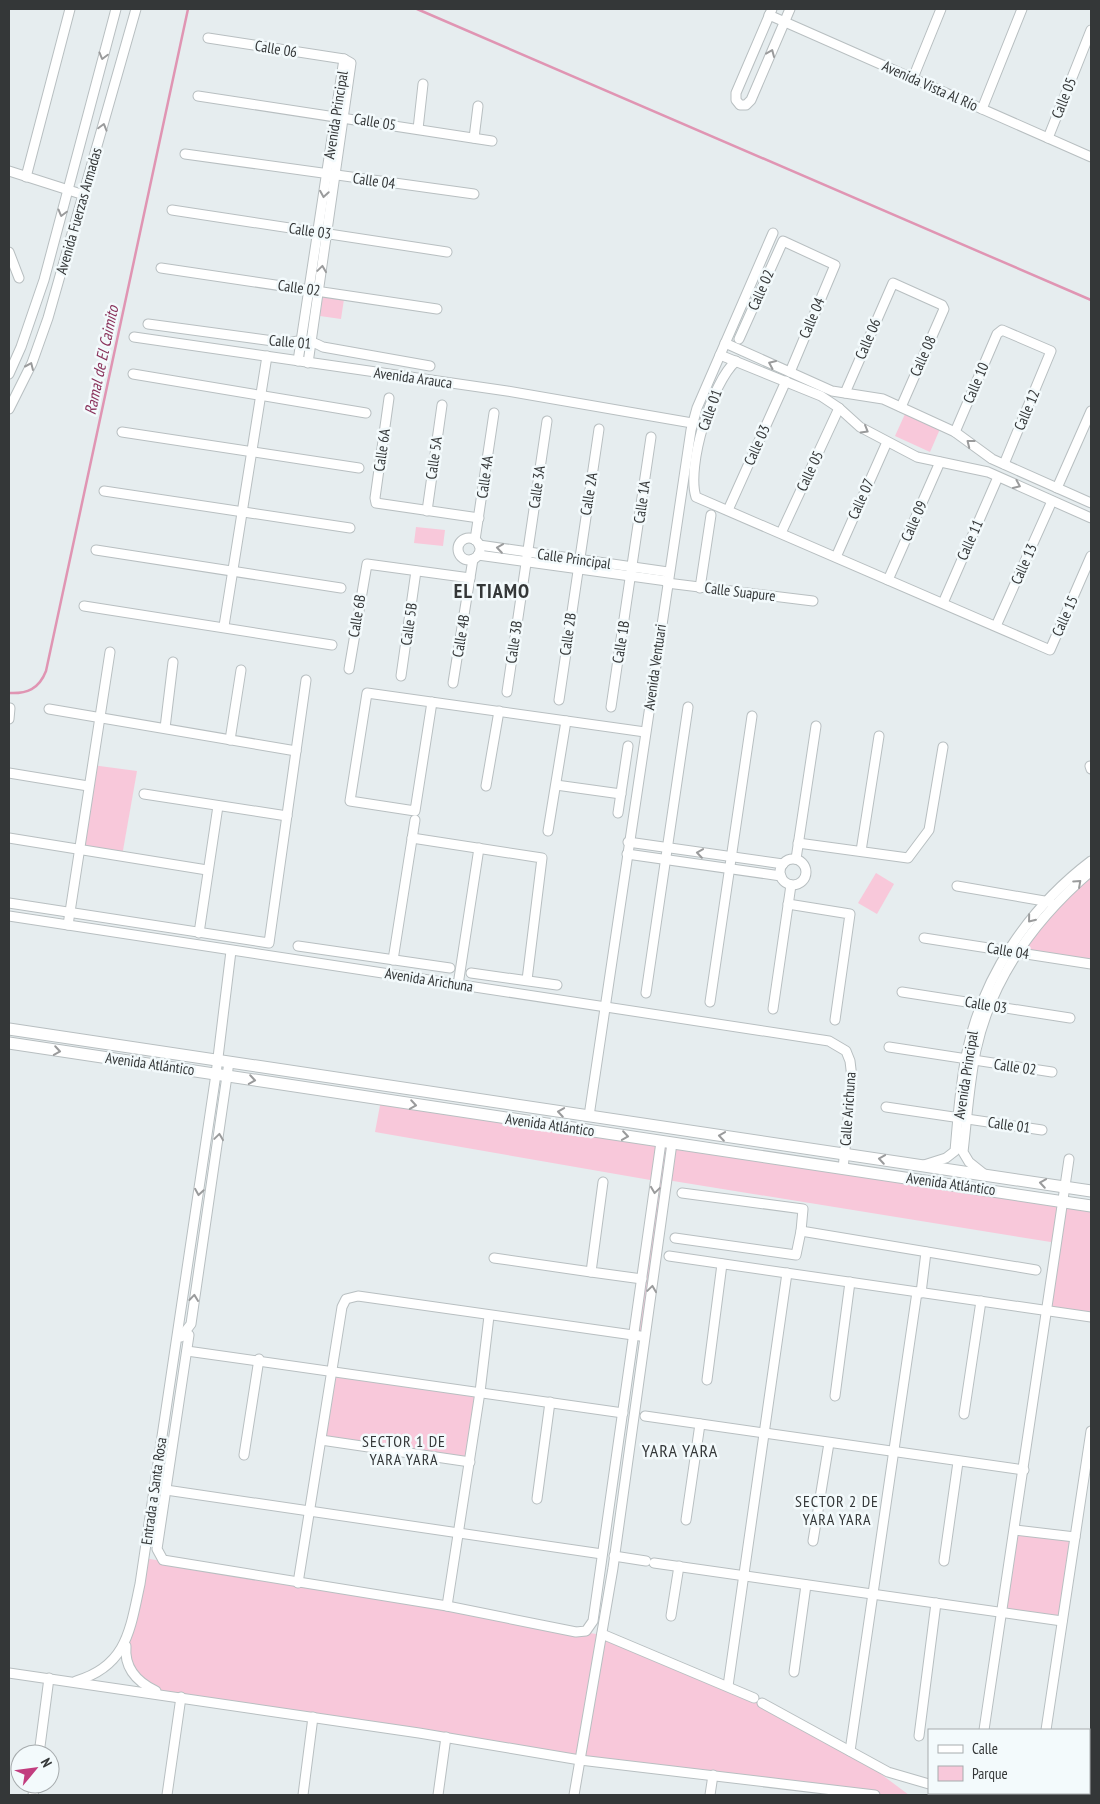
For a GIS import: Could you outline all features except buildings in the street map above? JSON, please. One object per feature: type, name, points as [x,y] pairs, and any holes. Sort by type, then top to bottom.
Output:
[{"type":"main road","name":"Avenida Atlántico","points":[[9,1029],[1091,1191]]},
{"type":"main road","name":"Avenida Atlántico","points":[[9,1043],[1091,1206]]},
{"type":"street","points":[[26,177],[70,9]]},
{"type":"street","name":"Avenida Fuerzas Armadas","points":[[9,374],[41,288],[116,9]]},
{"type":"street","name":"Avenida Fuerzas Armadas","points":[[9,409],[41,342],[136,9]]},
{"type":"street","points":[[770,12],[736,93],[736,100],[740,105],[746,105],[750,100],[790,9]]},
{"type":"street","points":[[913,78],[941,9]]},
{"type":"street","points":[[982,109],[1022,9]]},
{"type":"street","name":"Avenida Vista Al Río","points":[[770,12],[784,22],[1091,157]]},
{"type":"street","name":"Calle 05","points":[[1048,138],[1091,30]]},
{"type":"street","name":"Calle 06","points":[[208,38],[344,59]]},
{"type":"street","name":"Avenida Principal","points":[[303,362],[340,117],[352,66],[350,61],[344,59]]},
{"type":"street","points":[[418,129],[423,84]]},
{"type":"street","name":"Calle 05","points":[[198,96],[492,141]]},
{"type":"street","points":[[474,138],[478,106]]},
{"type":"street","name":"Calle 04","points":[[185,154],[474,194]]},
{"type":"street","points":[[9,171],[84,195]]},
{"type":"street","name":"Calle 03","points":[[172,210],[447,252]]},
{"type":"street","name":"Avenida Ventuari","points":[[589,1116],[667,579],[692,423],[773,233]]},
{"type":"street","name":"Calle 02","points":[[739,339],[783,241],[835,265]]},
{"type":"street","points":[[9,252],[19,278]]},
{"type":"street","name":"Calle 04","points":[[790,372],[835,265]]},
{"type":"street","name":"Calle 02","points":[[161,268],[437,309]]},
{"type":"street","name":"Calle 06","points":[[845,393],[893,283],[942,305]]},
{"type":"street","name":"Calle 08","points":[[900,407],[944,308],[942,305]]},
{"type":"street","name":"Calle 01","points":[[148,324],[288,343],[306,340],[323,347],[430,366]]},
{"type":"street","name":"Calle 10","points":[[955,432],[997,334],[1002,330],[1051,351],[1050,356]]},
{"type":"street","name":"Avenida Arauca","points":[[134,337],[506,392],[692,423]]},
{"type":"street","points":[[725,344],[790,372],[823,392],[860,427],[917,457],[980,469],[1091,518]]},
{"type":"street","points":[[720,355],[786,381],[823,392],[878,397],[955,432],[986,455],[1004,464],[1091,503]]},
{"type":"street","points":[[224,626],[266,356]]},
{"type":"street","name":"Calle 12","points":[[1004,464],[1050,356]]},
{"type":"street","name":"Calle 01","points":[[728,510],[696,497],[694,494],[702,424],[724,372],[736,361]]},
{"type":"street","points":[[133,374],[366,413]]},
{"type":"street","name":"Calle 03","points":[[728,510],[786,381]]},
{"type":"street","name":"Calle 6A","points":[[389,398],[376,502],[426,511]]},
{"type":"street","name":"Calle 5A","points":[[426,511],[442,405]]},
{"type":"street","name":"Calle 05","points":[[781,533],[839,408]]},
{"type":"street","points":[[1057,488],[1091,411]]},
{"type":"street","name":"Calle 4A","points":[[476,550],[494,413]]},
{"type":"street","name":"Calle 3A","points":[[527,557],[546,421]]},
{"type":"street","name":"Calle 2A","points":[[579,564],[599,429]]},
{"type":"street","points":[[122,432],[252,450],[359,468]]},
{"type":"street","name":"Calle 1A","points":[[632,571],[651,437]]},
{"type":"street","name":"Calle 07","points":[[836,557],[887,442]]},
{"type":"street","points":[[980,469],[986,455]]},
{"type":"street","name":"Calle 09","points":[[888,580],[940,462]]},
{"type":"street","name":"Calle 11","points":[[942,603],[998,476]]},
{"type":"street","points":[[104,491],[242,510],[350,528]]},
{"type":"street","name":"Calle 13","points":[[996,626],[1052,501]]},
{"type":"street","points":[[728,510],[996,626]]},
{"type":"street","points":[[426,511],[479,518]]},
{"type":"street","points":[[700,588],[711,515]]},
{"type":"street","points":[[96,550],[341,588]]},
{"type":"street","name":"Calle Principal","points":[[476,550],[632,571],[667,579]]},
{"type":"street","name":"Calle 4B","points":[[453,683],[476,550]]},
{"type":"street","name":"Calle 15","points":[[996,626],[1050,650],[1091,556]]},
{"type":"street","name":"Calle 3B","points":[[506,692],[527,557]]},
{"type":"street","name":"Calle 6B","points":[[349,669],[367,564],[416,571]]},
{"type":"street","name":"Calle 2B","points":[[559,700],[579,564]]},
{"type":"street","points":[[416,571],[470,578]]},
{"type":"street","name":"Calle 5B","points":[[401,676],[416,571]]},
{"type":"street","name":"Calle 1B","points":[[611,707],[632,571]]},
{"type":"street","name":"Calle Suapure","points":[[667,579],[700,588],[813,601]]},
{"type":"street","points":[[84,606],[224,626],[332,645]]},
{"type":"street","points":[[68,925],[110,652]]},
{"type":"street","points":[[165,728],[173,662]]},
{"type":"street","points":[[230,740],[241,670]]},
{"type":"street","points":[[9,903],[69,910],[199,933],[269,943],[306,680]]},
{"type":"street","points":[[432,702],[415,811],[350,801],[367,692],[645,732]]},
{"type":"street","points":[[646,992],[688,707]]},
{"type":"street","points":[[9,719],[10,708]]},
{"type":"street","points":[[49,709],[296,751]]},
{"type":"street","points":[[486,786],[499,711]]},
{"type":"street","points":[[710,1002],[752,716]]},
{"type":"street","points":[[548,831],[566,721]]},
{"type":"street","points":[[796,859],[816,726]]},
{"type":"street","points":[[861,852],[879,736]]},
{"type":"street","points":[[618,813],[628,746]]},
{"type":"street","points":[[798,843],[908,858],[929,830],[943,747]]},
{"type":"street","points":[[9,772],[88,786]]},
{"type":"street","points":[[556,785],[621,794]]},
{"type":"street","points":[[144,794],[287,816]]},
{"type":"street","points":[[199,933],[218,806]]},
{"type":"street","points":[[392,960],[415,820]]},
{"type":"street","points":[[9,838],[207,870]]},
{"type":"street","points":[[412,838],[542,858],[527,980]]},
{"type":"street","points":[[628,842],[783,864]]},
{"type":"street","points":[[458,985],[479,848]]},
{"type":"street","points":[[627,854],[781,876]]},
{"type":"street","points":[[796,859],[805,868],[805,876],[800,883],[791,884],[784,881],[781,876],[783,864],[788,860],[796,859]]},
{"type":"street","name":"Avenida Principal","points":[[959,1151],[970,1060],[985,1005],[1005,971],[1013,951],[1051,903],[1091,861]]},
{"type":"street","name":"Avenida Principal","points":[[1051,903],[1091,871]]},
{"type":"street","points":[[773,1009],[791,884]]},
{"type":"street","points":[[957,886],[1051,903]]},
{"type":"street","points":[[788,904],[850,914],[835,1020]]},
{"type":"street","name":"Avenida Arichuna","points":[[9,916],[231,951],[819,1038],[837,1045],[846,1051]]},
{"type":"street","name":"Calle 04","points":[[924,938],[1091,964]]},
{"type":"street","points":[[298,946],[450,968]]},
{"type":"street","points":[[222,1075],[231,951]]},
{"type":"street","points":[[471,973],[557,985]]},
{"type":"street","name":"Calle 03","points":[[902,992],[1070,1018]]},
{"type":"street","name":"Calle 02","points":[[888,1047],[1052,1072]]},
{"type":"street","name":"Calle Arichuna","points":[[843,1169],[852,1078],[850,1061],[846,1051]]},
{"type":"street","name":"Entrada a Santa Rosa","points":[[126,1640],[140,1584],[188,1264],[222,1075]]},
{"type":"street","name":"Entrada a Santa Rosa","points":[[177,1341],[191,1324],[222,1075]]},
{"type":"street","name":"Calle 01","points":[[886,1106],[1042,1130]]},
{"type":"street","points":[[189,1335],[158,1549],[163,1560],[447,1606],[576,1632],[586,1631],[594,1621],[642,1279],[666,1142]]},
{"type":"street","points":[[574,1795],[602,1634],[645,1338],[666,1142]]},
{"type":"street","points":[[924,1165],[946,1158],[959,1151],[984,1174]]},
{"type":"street","points":[[984,1729],[1048,1311],[1069,1159]]},
{"type":"street","points":[[591,1272],[603,1182]]},
{"type":"street","points":[[675,1238],[796,1255],[801,1232],[803,1209],[682,1193]]},
{"type":"street","points":[[801,1232],[1036,1270]]},
{"type":"street","points":[[850,1751],[926,1252]]},
{"type":"street","points":[[669,1256],[1091,1318]]},
{"type":"street","points":[[494,1258],[642,1279]]},
{"type":"street","points":[[188,1264],[198,1266]]},
{"type":"street","points":[[707,1380],[722,1264]]},
{"type":"street","points":[[728,1686],[787,1273]]},
{"type":"street","points":[[835,1396],[850,1282]]},
{"type":"street","points":[[298,1583],[342,1307],[350,1297],[366,1297],[645,1338]]},
{"type":"street","points":[[964,1414],[981,1302]]},
{"type":"street","points":[[447,1606],[470,1462],[489,1316]]},
{"type":"street","points":[[187,1351],[332,1370],[623,1413]]},
{"type":"street","points":[[244,1455],[259,1360]]},
{"type":"street","points":[[537,1499],[550,1402]]},
{"type":"street","points":[[645,1416],[894,1453],[1024,1470]]},
{"type":"street","points":[[686,1520],[700,1424]]},
{"type":"street","points":[[1046,1729],[1091,1431]]},
{"type":"street","points":[[321,1440],[470,1462]]},
{"type":"street","points":[[813,1541],[829,1443]]},
{"type":"street","points":[[944,1561],[958,1462]]},
{"type":"street","points":[[166,1490],[602,1554]]},
{"type":"street","points":[[1015,1530],[1075,1537]]},
{"type":"street","points":[[614,1556],[1062,1621]]},
{"type":"street","points":[[671,1616],[679,1566]]},
{"type":"street","points":[[794,1672],[806,1585]]},
{"type":"street","points":[[919,1736],[936,1603]]},
{"type":"street","points":[[602,1634],[728,1686],[758,1700],[899,1776],[928,1784]]},
{"type":"street","points":[[72,1682],[90,1676],[106,1667],[118,1655],[126,1640]]},
{"type":"street","points":[[126,1640],[125,1656],[129,1668],[141,1682],[162,1694]]},
{"type":"street","points":[[9,1673],[312,1716],[580,1760],[875,1795]]},
{"type":"street","points":[[40,1744],[49,1678]]},
{"type":"street","points":[[167,1795],[181,1697]]},
{"type":"street","points":[[303,1795],[312,1716]]},
{"type":"street","points":[[438,1795],[446,1737]]},
{"type":"street","points":[[710,1795],[713,1775]]},
{"type":"green space","points":[[323,295],[344,299],[341,319],[320,316]]},
{"type":"green space","points":[[905,414],[940,429],[930,452],[895,436]]},
{"type":"green space","points":[[416,527],[445,530],[443,546],[414,543]]},
{"type":"green space","points":[[92,765],[137,771],[122,856],[79,849]]},
{"type":"green space","points":[[1091,871],[1091,964],[1017,952]]},
{"type":"green space","points":[[876,873],[894,884],[877,914],[858,903]]},
{"type":"green space","points":[[381,1100],[1091,1206],[1091,1317],[1048,1311],[1057,1243],[667,1180],[645,1337],[634,1335],[656,1181],[375,1132]]},
{"type":"green space","points":[[332,1370],[480,1392],[470,1462],[321,1440]]},
{"type":"green space","points":[[1015,1530],[1075,1537],[1062,1621],[1002,1612]]},
{"type":"green space","points":[[144,1558],[602,1635],[754,1698],[850,1751],[909,1795],[875,1795],[666,1769],[162,1694],[141,1682],[125,1655]]},
{"type":"waterway","name":"Ramal de El Caimito","points":[[9,693],[21,693],[32,689],[40,682],[46,671],[188,9]]},
{"type":"waterway","points":[[417,9],[1091,300]]},
{"type":"district","name":"EL TIAMO","points":[[492,591]]},
{"type":"district","name":"SECTOR 1 DE YARA YARA","points":[[404,1450]]},
{"type":"district","name":"YARA YARA","points":[[680,1451]]},
{"type":"district","name":"SECTOR 2 DE YARA YARA","points":[[837,1510]]}]
